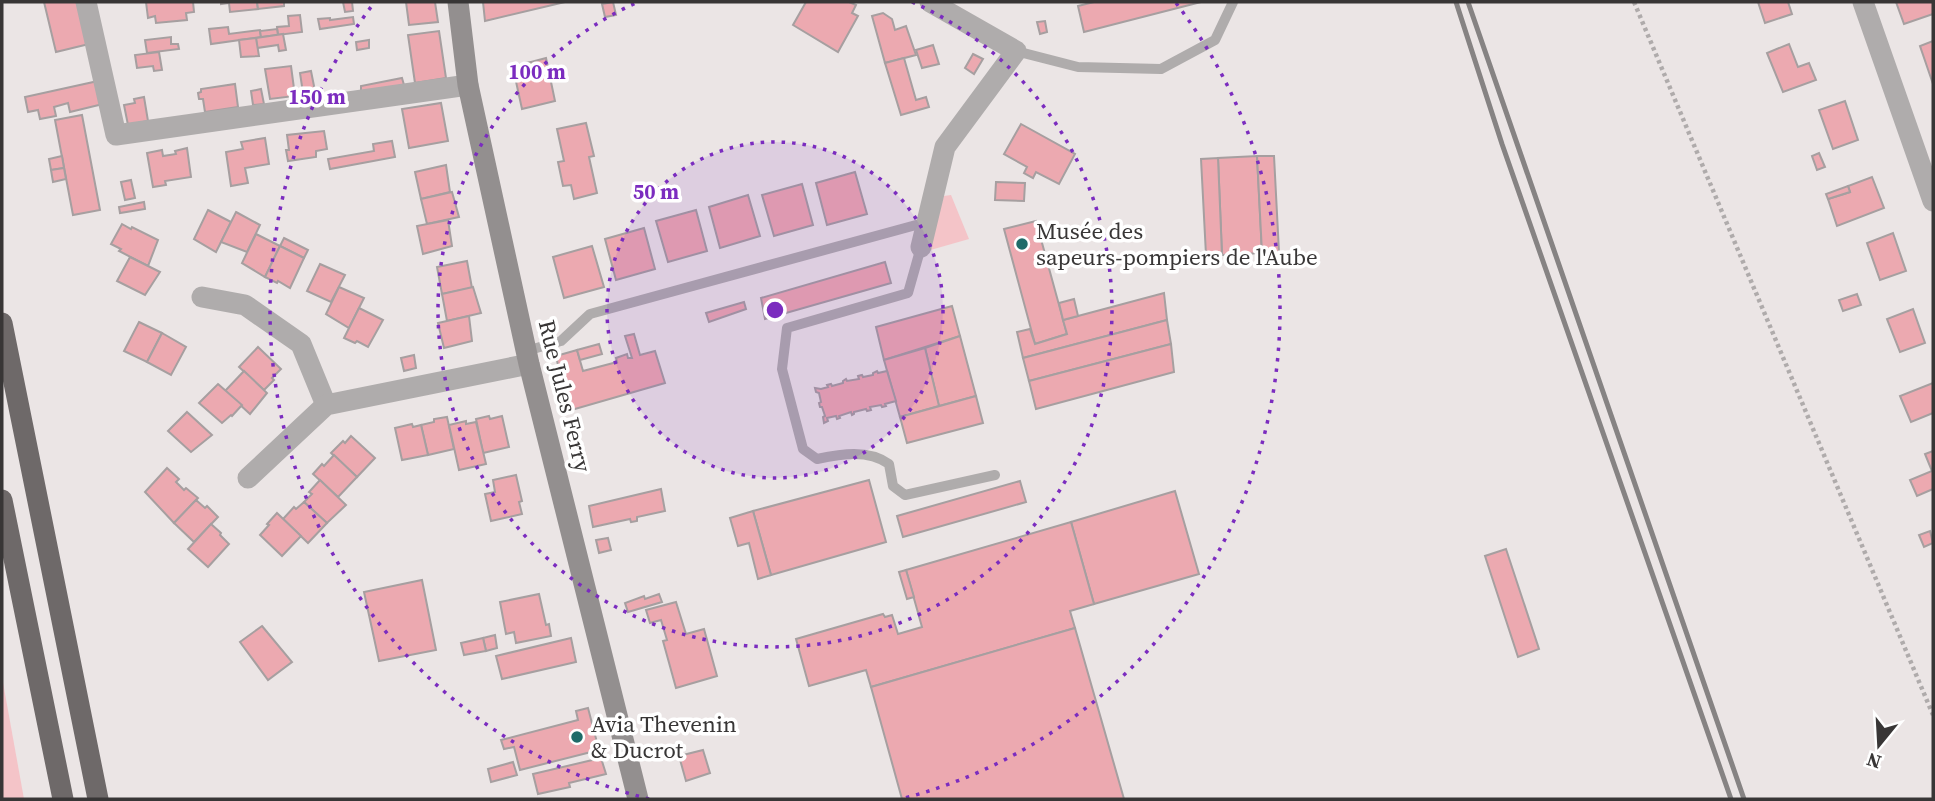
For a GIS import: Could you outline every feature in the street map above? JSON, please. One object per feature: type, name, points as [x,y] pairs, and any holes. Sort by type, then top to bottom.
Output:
[{"type":"highway","points":[[2,323],[98,799]]},
{"type":"highway","points":[[2,500],[63,799]]},
{"type":"street","points":[[86,2],[116,135],[468,85]]},
{"type":"street","name":"Rue Jules Ferry","points":[[458,2],[468,85],[528,357],[638,799]]},
{"type":"street","points":[[921,247],[945,147],[1016,51],[930,2]]},
{"type":"street","points":[[1863,2],[1933,201]]},
{"type":"street","points":[[202,298],[245,305],[301,344],[326,405]]},
{"type":"street","points":[[248,478],[326,405],[528,357]]},
{"type":"lane","points":[[1016,51],[1078,67],[1161,69],[1215,40],[1233,2]]},
{"type":"lane","points":[[528,357],[561,341],[590,314],[927,222]]},
{"type":"lane","points":[[921,247],[908,293],[787,328],[782,369],[803,449],[817,459],[844,453],[878,456],[889,464],[893,486],[905,495],[995,475]]},
{"type":"path","points":[[1634,2],[1933,715]]},
{"type":"shaded area","points":[[951,195],[969,239],[927,251],[944,196]]},
{"type":"shaded area","points":[[2,677],[24,799],[2,799]]},
{"type":"building","points":[[44,2],[78,2],[89,44],[56,52]]},
{"type":"building","points":[[146,2],[193,2],[194,12],[186,13],[187,20],[156,23],[155,16],[148,18]]},
{"type":"building","points":[[221,2],[257,2],[258,9],[230,12],[229,3]]},
{"type":"building","points":[[257,2],[284,2],[284,6],[258,9]]},
{"type":"building","points":[[343,2],[352,2],[353,11],[345,12]]},
{"type":"building","points":[[406,2],[435,2],[438,22],[409,25]]},
{"type":"building","points":[[483,2],[565,2],[485,21]]},
{"type":"building","points":[[613,2],[616,15],[605,17],[602,4]]},
{"type":"building","points":[[806,2],[849,2],[856,5],[852,13],[858,16],[838,52],[793,25]]},
{"type":"building","points":[[1094,2],[1201,2],[1084,32],[1078,6]]},
{"type":"building","points":[[1758,2],[1788,2],[1792,14],[1765,23]]},
{"type":"building","points":[[1896,2],[1933,2],[1933,14],[1904,24]]},
{"type":"building","points":[[883,13],[892,19],[895,30],[906,26],[916,55],[885,63],[872,16]]},
{"type":"building","points":[[300,15],[302,32],[278,35],[277,27],[289,26],[288,16]]},
{"type":"building","points":[[353,17],[354,24],[320,29],[318,19]]},
{"type":"building","points":[[1045,21],[1047,32],[1040,34],[1037,22]]},
{"type":"building","points":[[228,27],[229,34],[260,30],[261,37],[211,44],[209,29]]},
{"type":"building","points":[[277,29],[278,35],[261,37],[260,31]]},
{"type":"building","points":[[439,31],[446,78],[415,83],[408,35]]},
{"type":"building","points":[[283,34],[286,50],[279,51],[278,45],[257,48],[256,38]]},
{"type":"building","points":[[171,37],[171,44],[178,44],[179,49],[147,53],[145,40]]},
{"type":"building","points":[[256,38],[259,56],[241,57],[239,40]]},
{"type":"building","points":[[369,40],[369,48],[357,50],[356,42]]},
{"type":"building","points":[[1933,41],[1933,84],[1920,46]]},
{"type":"building","points":[[1789,44],[1798,67],[1809,63],[1816,80],[1783,92],[1767,53]]},
{"type":"building","points":[[933,45],[939,64],[922,68],[916,50]]},
{"type":"building","points":[[159,52],[162,70],[154,71],[153,66],[137,68],[135,55]]},
{"type":"building","points":[[973,54],[983,59],[974,74],[965,68]]},
{"type":"building","points":[[546,58],[555,101],[522,109],[515,77],[534,72],[531,62]]},
{"type":"building","points":[[904,58],[916,100],[926,97],[929,107],[901,115],[885,63]]},
{"type":"building","points":[[531,62],[534,72],[515,77],[514,72],[524,70],[523,63]]},
{"type":"building","points":[[291,66],[295,96],[270,99],[265,69]]},
{"type":"building","points":[[311,71],[315,91],[303,93],[300,73]]},
{"type":"building","points":[[402,78],[404,85],[361,92],[361,86]]},
{"type":"building","points":[[98,81],[103,104],[70,112],[68,103],[54,107],[56,116],[40,119],[38,110],[28,112],[25,97]]},
{"type":"building","points":[[235,84],[238,107],[205,112],[203,99],[199,99],[198,93],[201,89]]},
{"type":"building","points":[[261,89],[264,104],[253,105],[251,91]]},
{"type":"building","points":[[144,97],[148,121],[128,125],[124,105],[135,103],[134,99]]},
{"type":"building","points":[[1845,101],[1858,140],[1833,149],[1819,110]]},
{"type":"building","points":[[441,103],[448,141],[409,148],[402,109]]},
{"type":"building","points":[[82,115],[100,210],[73,215],[55,120]]},
{"type":"building","points":[[586,123],[594,156],[589,157],[597,193],[574,199],[571,185],[563,186],[558,162],[564,161],[557,129]]},
{"type":"building","points":[[1021,124],[1075,154],[1059,184],[1036,172],[1033,178],[1024,173],[1027,167],[1004,154]]},
{"type":"building","points":[[324,131],[327,149],[316,151],[316,157],[288,161],[287,135]]},
{"type":"building","points":[[265,138],[269,164],[245,168],[248,183],[231,186],[226,152],[243,149],[241,142]]},
{"type":"building","points":[[392,141],[395,157],[330,169],[328,159],[374,151],[373,144]]},
{"type":"building","points":[[187,148],[191,177],[165,181],[166,185],[153,187],[147,153],[162,150],[163,156],[176,154],[175,151]]},
{"type":"building","points":[[1819,153],[1825,167],[1817,170],[1812,156]]},
{"type":"building","points":[[62,156],[64,168],[51,170],[49,159]]},
{"type":"building","points":[[1257,156],[1262,253],[1222,255],[1218,158]]},
{"type":"building","points":[[1257,156],[1274,156],[1279,252],[1262,253]]},
{"type":"building","points":[[1218,158],[1222,255],[1206,255],[1201,159]]},
{"type":"building","points":[[446,165],[450,192],[421,199],[415,172]]},
{"type":"building","points":[[64,168],[66,179],[53,182],[51,170]]},
{"type":"building","points":[[855,172],[867,214],[827,225],[816,183]]},
{"type":"building","points":[[1872,177],[1884,208],[1837,226],[1828,199],[1850,192],[1848,186]]},
{"type":"building","points":[[131,180],[135,198],[125,200],[121,182]]},
{"type":"building","points":[[996,182],[1025,183],[1024,201],[995,200]]},
{"type":"building","points":[[802,184],[813,225],[774,236],[762,195]]},
{"type":"building","points":[[1848,186],[1850,192],[1828,199],[1826,194]]},
{"type":"building","points":[[452,192],[459,217],[427,224],[421,199]]},
{"type":"building","points":[[748,195],[760,236],[720,248],[709,207]]},
{"type":"building","points":[[144,202],[145,209],[120,213],[119,207]]},
{"type":"building","points":[[208,210],[231,222],[216,252],[194,239]]},
{"type":"building","points":[[696,210],[707,251],[668,262],[656,221]]},
{"type":"building","points":[[236,212],[260,225],[247,252],[221,242]]},
{"type":"building","points":[[448,220],[452,246],[423,254],[417,226]]},
{"type":"building","points":[[1036,221],[1067,334],[1035,344],[1004,229]]},
{"type":"building","points":[[122,224],[158,240],[148,266],[111,244]]},
{"type":"building","points":[[644,228],[655,269],[616,280],[605,239]]},
{"type":"building","points":[[1893,233],[1906,271],[1880,280],[1867,243]]},
{"type":"building","points":[[256,234],[280,246],[265,277],[242,263]]},
{"type":"building","points":[[284,238],[308,250],[304,258],[280,246]]},
{"type":"building","points":[[280,246],[304,258],[290,288],[265,277]]},
{"type":"building","points":[[592,246],[604,287],[564,298],[553,257]]},
{"type":"building","points":[[130,257],[160,272],[145,295],[117,281]]},
{"type":"building","points":[[467,261],[472,288],[442,294],[437,267]]},
{"type":"building","points":[[885,262],[891,283],[765,319],[761,298]]},
{"type":"building","points":[[320,264],[345,275],[331,302],[307,291]]},
{"type":"building","points":[[339,287],[364,298],[349,328],[326,314]]},
{"type":"building","points":[[473,287],[481,313],[447,321],[442,294]]},
{"type":"building","points":[[1164,293],[1167,320],[1023,358],[1017,332],[1030,329],[1035,344],[1067,334],[1063,320]]},
{"type":"building","points":[[1857,294],[1861,305],[1843,311],[1839,300]]},
{"type":"building","points":[[1074,299],[1078,316],[1063,320],[1059,303]]},
{"type":"building","points":[[744,302],[746,309],[709,322],[706,313]]},
{"type":"building","points":[[952,306],[960,336],[884,360],[876,327]]},
{"type":"building","points":[[359,308],[383,320],[368,347],[344,338]]},
{"type":"building","points":[[1913,309],[1925,343],[1900,352],[1887,319]]},
{"type":"building","points":[[469,316],[472,341],[444,348],[438,323]]},
{"type":"building","points":[[1167,320],[1171,344],[1029,381],[1023,358]]},
{"type":"building","points":[[139,322],[162,333],[147,362],[124,351]]},
{"type":"building","points":[[162,333],[186,347],[171,375],[147,362]]},
{"type":"building","points":[[634,334],[640,355],[655,351],[665,383],[568,411],[556,356],[577,350],[583,371],[617,362],[616,358],[627,354],[628,358],[632,358],[625,336]]},
{"type":"building","points":[[960,336],[976,396],[939,406],[925,348]]},
{"type":"building","points":[[599,344],[602,354],[580,360],[577,350]]},
{"type":"building","points":[[1171,344],[1174,372],[1036,409],[1029,381]]},
{"type":"building","points":[[258,347],[281,369],[264,390],[239,367]]},
{"type":"building","points":[[925,348],[939,406],[900,417],[884,360]]},
{"type":"building","points":[[414,355],[416,368],[404,371],[401,358]]},
{"type":"building","points":[[244,371],[267,393],[250,414],[225,391]]},
{"type":"building","points":[[877,371],[887,371],[896,401],[882,407],[870,407],[871,410],[854,412],[852,415],[851,412],[837,419],[836,416],[827,418],[828,421],[824,423],[825,416],[815,388],[843,383],[846,379],[859,379],[858,376],[873,375]]},
{"type":"building","points":[[1933,383],[1933,413],[1911,422],[1900,396]]},
{"type":"building","points":[[218,384],[242,405],[222,423],[199,403]]},
{"type":"building","points":[[976,396],[983,423],[907,443],[900,417]]},
{"type":"building","points":[[187,412],[212,435],[191,452],[168,431]]},
{"type":"building","points":[[489,416],[490,419],[502,416],[509,447],[483,453],[476,419]]},
{"type":"building","points":[[447,417],[454,449],[428,455],[421,425]]},
{"type":"building","points":[[466,421],[466,424],[476,422],[486,464],[459,470],[449,425]]},
{"type":"building","points":[[412,424],[413,427],[421,425],[428,455],[402,460],[395,428]]},
{"type":"building","points":[[351,436],[375,458],[357,477],[331,453]]},
{"type":"building","points":[[1933,451],[1933,489],[1917,496],[1910,480],[1932,471],[1925,454]]},
{"type":"building","points":[[334,455],[357,477],[338,497],[313,474]]},
{"type":"building","points":[[167,468],[179,479],[176,482],[184,490],[186,488],[198,498],[174,523],[145,492]]},
{"type":"building","points":[[516,475],[522,514],[491,521],[485,494],[495,492],[493,480]]},
{"type":"building","points":[[320,480],[346,505],[327,523],[304,502]]},
{"type":"building","points":[[869,480],[886,542],[771,575],[753,511]]},
{"type":"building","points":[[1020,481],[1026,502],[903,537],[897,516]]},
{"type":"building","points":[[661,489],[665,511],[637,517],[637,521],[631,522],[630,519],[593,527],[589,506]]},
{"type":"building","points":[[1175,491],[1199,574],[1094,604],[1071,522]]},
{"type":"building","points":[[196,500],[218,517],[194,542],[174,523]]},
{"type":"building","points":[[304,502],[327,523],[308,543],[283,519],[294,507],[296,509]]},
{"type":"building","points":[[753,511],[771,575],[758,579],[749,543],[738,546],[730,518]]},
{"type":"building","points":[[277,513],[301,536],[282,556],[260,535]]},
{"type":"building","points":[[1071,522],[1094,604],[1070,611],[1075,628],[871,687],[866,670],[809,686],[796,639],[883,614],[885,617],[892,615],[898,634],[922,627],[906,570]]},
{"type":"building","points":[[211,524],[229,544],[208,567],[188,549]]},
{"type":"building","points":[[1930,531],[1933,543],[1924,547],[1919,535]]},
{"type":"building","points":[[608,538],[611,550],[599,553],[596,540]]},
{"type":"building","points":[[1506,549],[1539,649],[1518,657],[1485,556]]},
{"type":"building","points":[[906,570],[914,597],[907,599],[899,572]]},
{"type":"building","points":[[422,580],[436,650],[379,661],[364,592]]},
{"type":"building","points":[[539,594],[551,636],[516,643],[514,632],[506,634],[500,602]]},
{"type":"building","points":[[659,594],[662,602],[628,612],[625,603]]},
{"type":"building","points":[[676,602],[686,634],[704,629],[717,676],[676,688],[663,641],[667,640],[661,620],[650,623],[646,610]]},
{"type":"building","points":[[262,626],[292,662],[268,680],[240,642]]},
{"type":"building","points":[[1075,628],[1124,799],[902,799],[871,687]]},
{"type":"building","points":[[495,635],[497,648],[486,651],[483,638]]},
{"type":"building","points":[[483,638],[486,651],[464,655],[461,643]]},
{"type":"building","points":[[571,638],[576,662],[502,679],[496,656]]},
{"type":"building","points":[[588,708],[599,750],[520,770],[514,747],[504,749],[501,740],[578,720],[576,711]]},
{"type":"building","points":[[703,750],[710,773],[686,781],[679,756]]},
{"type":"building","points":[[601,758],[606,774],[569,783],[570,787],[538,794],[533,774]]},
{"type":"building","points":[[513,762],[517,775],[491,782],[488,769]]},
{"type":"railway","points":[[1456,2],[1502,144],[1731,799]]},
{"type":"railway","points":[[1468,2],[1744,799]]},
{"type":"place","name":"Musée des sapeurs-pompiers de l'Aube","points":[[1022,244]]},
{"type":"place","name":"Avia Thevenin & Ducrot","points":[[577,737]]}]
